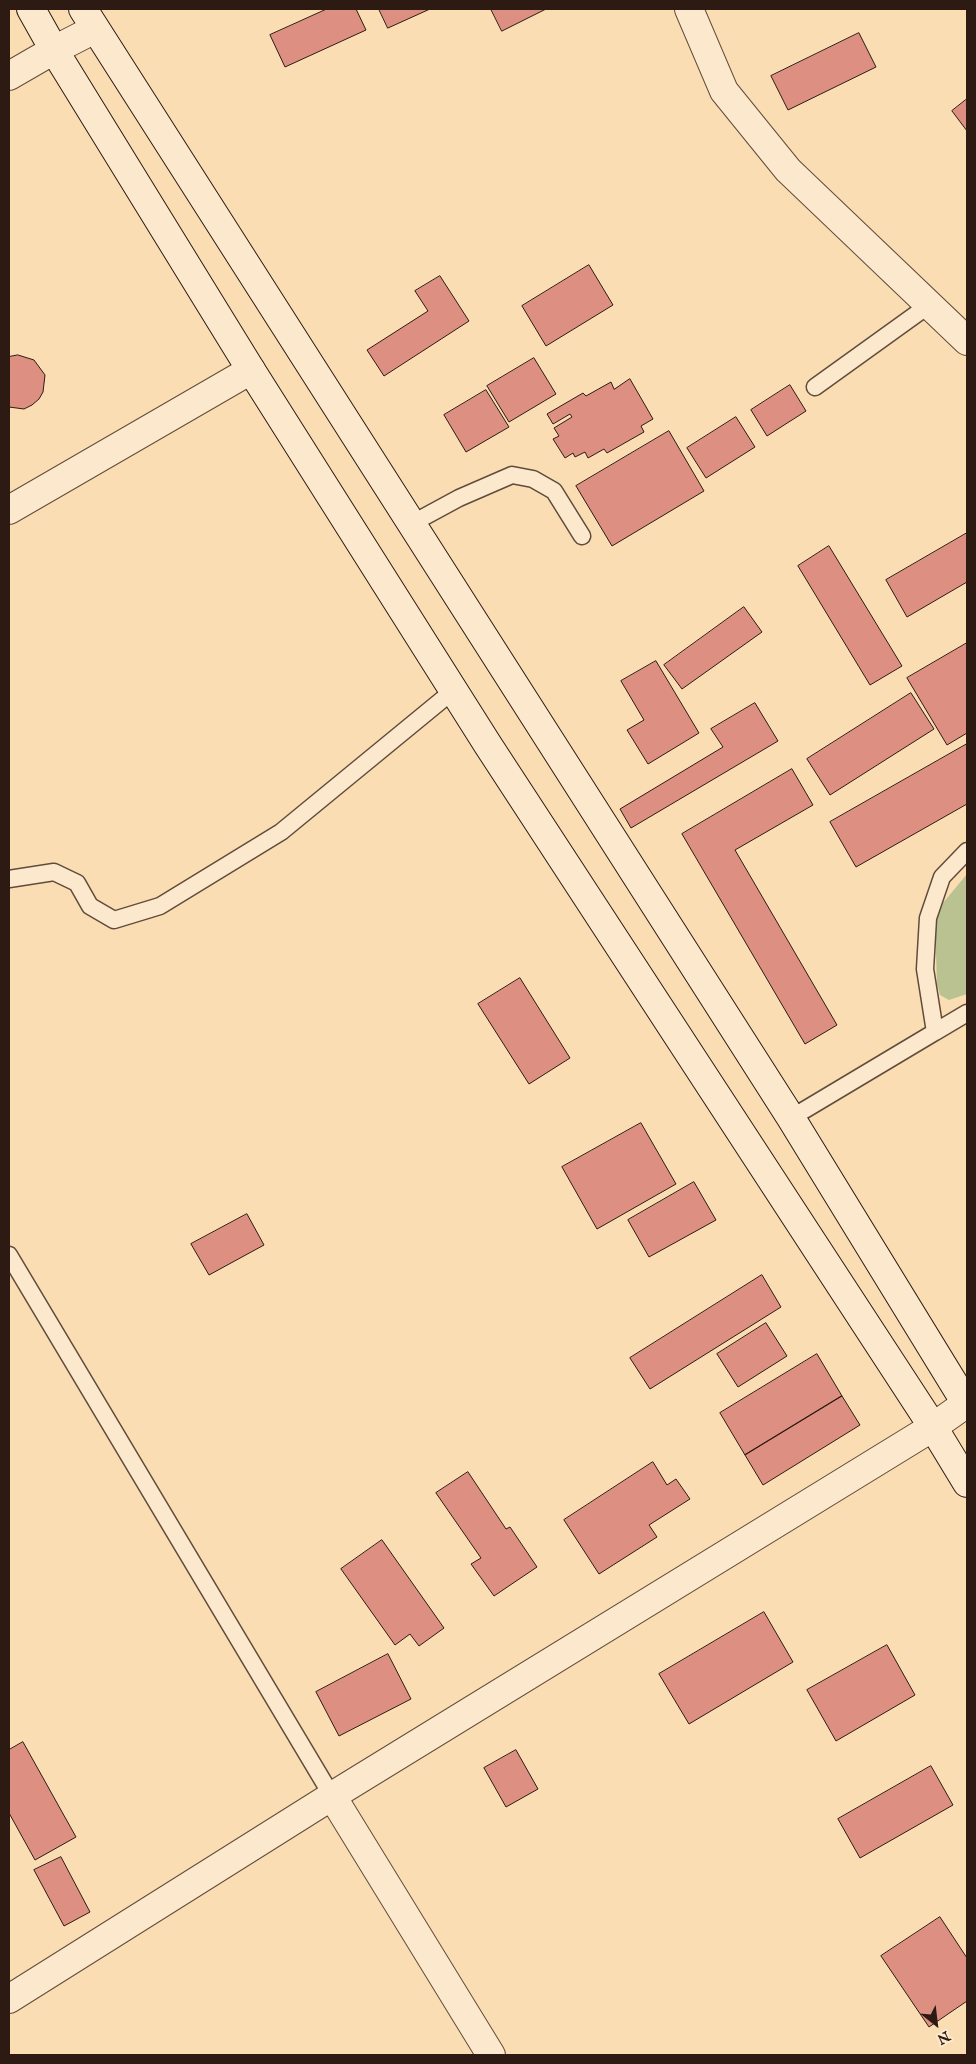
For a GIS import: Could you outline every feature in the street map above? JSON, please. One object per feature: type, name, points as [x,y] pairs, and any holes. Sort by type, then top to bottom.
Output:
[{"type":"street","points":[[31,9],[54,50],[251,370],[488,745],[933,1426],[967,1483]]},
{"type":"street","points":[[689,9],[724,91],[788,170],[967,341]]},
{"type":"street","points":[[9,76],[54,50],[89,19],[791,1118],[967,1404],[332,1796],[9,1999]]},
{"type":"street","points":[[9,510],[251,370]]},
{"type":"street","points":[[332,1796],[491,2055]]},
{"type":"lane","points":[[814,387],[929,305]]},
{"type":"lane","points":[[412,524],[459,498],[512,475],[534,479],[554,491],[582,536]]},
{"type":"lane","points":[[9,879],[54,872],[77,883],[90,906],[114,920],[160,906],[280,832],[454,690]]},
{"type":"lane","points":[[936,1032],[925,970],[928,918],[942,877],[967,851]]},
{"type":"lane","points":[[791,1118],[967,1013]]},
{"type":"lane","points":[[9,1255],[332,1796]]},
{"type":"green space","points":[[967,874],[967,994],[949,1000],[940,995],[937,984],[935,923],[943,903]]},
{"type":"building","points":[[327,9],[356,9],[366,30],[285,67],[270,35]]},
{"type":"building","points":[[379,9],[430,9],[388,28]]},
{"type":"building","points":[[491,9],[546,9],[502,31]]},
{"type":"building","points":[[859,33],[876,67],[788,110],[771,76]]},
{"type":"building","points":[[967,99],[967,131],[952,111]]},
{"type":"building","points":[[589,265],[613,305],[546,346],[522,306]]},
{"type":"building","points":[[440,276],[469,321],[384,376],[367,350],[428,311],[415,291]]},
{"type":"building","points":[[18,355],[34,360],[45,375],[43,392],[39,399],[24,409],[9,407],[9,357]]},
{"type":"building","points":[[534,358],[556,394],[509,422],[487,386]]},
{"type":"building","points":[[630,379],[653,419],[641,426],[644,432],[607,453],[604,449],[588,458],[585,452],[575,457],[573,453],[565,458],[553,439],[559,436],[554,428],[572,417],[570,414],[553,424],[547,414],[583,393],[586,396],[611,382],[614,389]]},
{"type":"building","points":[[790,385],[806,411],[767,436],[751,410]]},
{"type":"building","points":[[486,390],[509,427],[466,452],[444,415]]},
{"type":"building","points":[[736,417],[755,447],[706,478],[687,448]]},
{"type":"building","points":[[669,431],[704,491],[612,546],[576,486]]},
{"type":"building","points":[[967,533],[967,582],[907,617],[886,580]]},
{"type":"building","points":[[829,546],[902,666],[870,685],[798,566]]},
{"type":"building","points":[[744,607],[762,632],[682,689],[664,665]]},
{"type":"building","points":[[967,643],[967,733],[947,745],[907,678]]},
{"type":"building","points":[[656,661],[699,733],[648,764],[627,730],[644,720],[621,681]]},
{"type":"building","points":[[911,693],[934,729],[830,795],[807,759]]},
{"type":"building","points":[[755,703],[778,741],[631,828],[620,809],[723,747],[711,729]]},
{"type":"building","points":[[967,744],[967,804],[856,867],[830,822]]},
{"type":"building","points":[[792,769],[813,805],[735,850],[837,1025],[805,1044],[682,834]]},
{"type":"building","points":[[520,978],[570,1058],[529,1084],[478,1004]]},
{"type":"building","points":[[641,1123],[676,1184],[597,1229],[562,1167]]},
{"type":"building","points":[[694,1182],[716,1220],[649,1257],[628,1220]]},
{"type":"building","points":[[247,1214],[264,1245],[209,1275],[191,1244]]},
{"type":"building","points":[[762,1275],[781,1307],[650,1389],[630,1358]]},
{"type":"building","points":[[766,1323],[787,1356],[738,1387],[717,1354]]},
{"type":"building","points":[[817,1354],[842,1396],[745,1455],[720,1413]]},
{"type":"building","points":[[842,1396],[860,1425],[763,1485],[745,1455]]},
{"type":"building","points":[[653,1462],[667,1485],[676,1479],[690,1499],[649,1525],[657,1537],[599,1574],[564,1520]]},
{"type":"building","points":[[468,1472],[506,1529],[510,1527],[537,1567],[494,1596],[471,1564],[481,1558],[436,1493]]},
{"type":"building","points":[[382,1540],[444,1628],[419,1646],[410,1634],[395,1645],[341,1569]]},
{"type":"building","points":[[764,1612],[793,1662],[689,1724],[659,1674]]},
{"type":"building","points":[[887,1645],[915,1695],[836,1741],[807,1690]]},
{"type":"building","points":[[388,1654],[411,1699],[339,1736],[316,1692]]},
{"type":"building","points":[[23,1742],[76,1837],[35,1860],[9,1813],[9,1750]]},
{"type":"building","points":[[516,1750],[538,1789],[506,1807],[484,1768]]},
{"type":"building","points":[[931,1766],[953,1805],[860,1858],[838,1819]]},
{"type":"building","points":[[61,1857],[90,1912],[64,1926],[34,1870]]},
{"type":"building","points":[[940,1917],[967,1958],[967,2001],[929,2027],[881,1956]]}]
